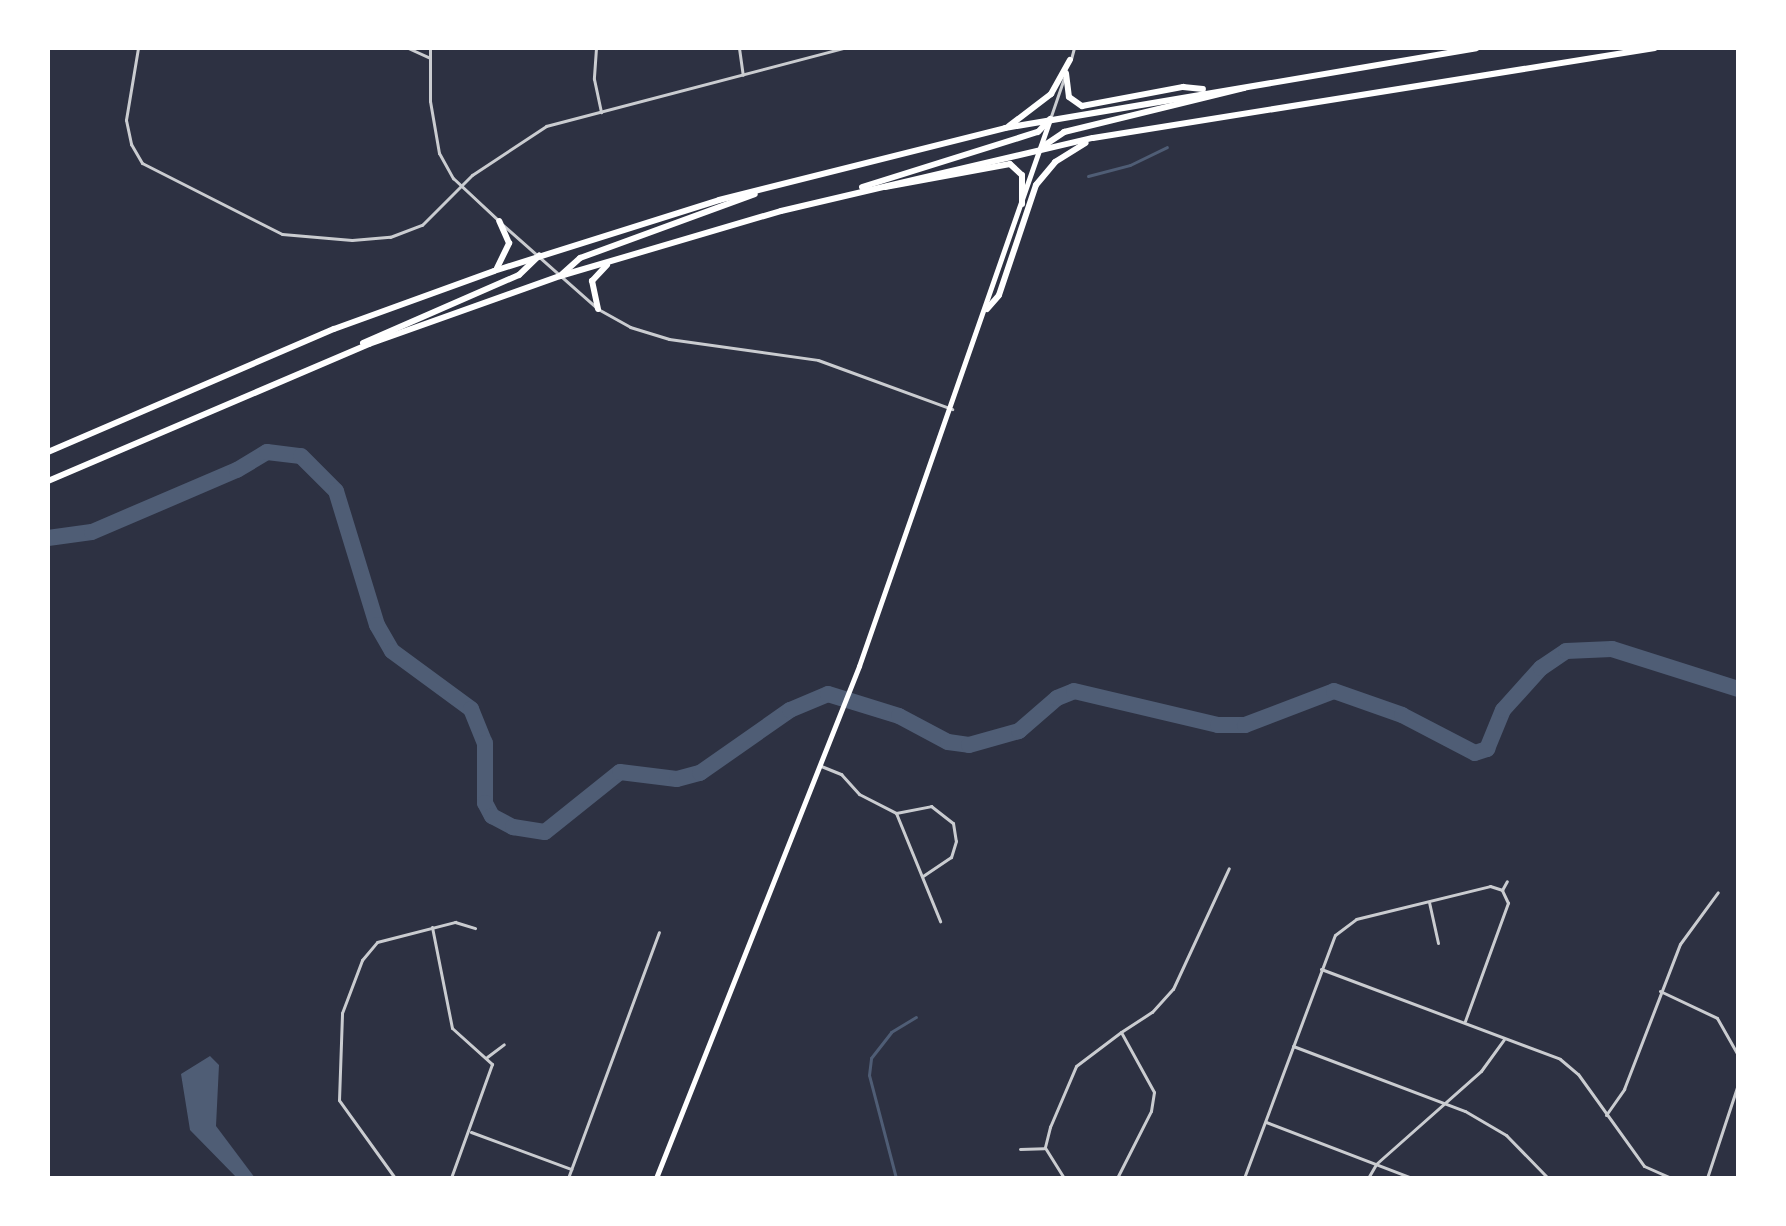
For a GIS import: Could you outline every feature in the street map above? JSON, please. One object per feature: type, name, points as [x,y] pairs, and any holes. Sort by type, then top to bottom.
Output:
[{"type":"highway","points":[[48,452],[273,353],[494,271],[781,183],[1050,119],[1476,48]]},
{"type":"highway","points":[[339,356],[560,276],[865,189],[1093,138],[1655,48]]},
{"type":"highway","points":[[1005,128],[1042,103],[1070,60]]},
{"type":"highway","points":[[1066,73],[1069,97],[1082,106],[1183,87],[1211,90]]},
{"type":"highway","points":[[1041,148],[1064,132],[1274,80]]},
{"type":"highway","points":[[844,194],[881,178],[1038,132],[1050,119]]},
{"type":"highway","points":[[987,309],[999,295],[1036,185],[1059,158],[1093,138]]},
{"type":"highway","points":[[865,189],[1010,164],[1022,175],[1022,204]]},
{"type":"highway","points":[[560,276],[580,258],[781,183]]},
{"type":"highway","points":[[494,271],[509,243],[499,221]]},
{"type":"highway","points":[[48,481],[519,275],[539,256]]},
{"type":"highway","points":[[598,309],[592,281],[619,258]]},
{"type":"main road","points":[[656,1178],[859,666],[987,309],[1050,119]]},
{"type":"street","points":[[138,48],[126,120],[131,144],[142,163],[282,234],[326,240],[390,237],[422,225],[461,187],[528,134],[843,48]]},
{"type":"street","points":[[408,48],[430,58]]},
{"type":"street","points":[[430,48],[435,139],[461,187],[598,309],[649,335],[818,360],[952,409]]},
{"type":"street","points":[[596,48],[594,79],[601,112]]},
{"type":"street","points":[[739,48],[743,75]]},
{"type":"street","points":[[1050,119],[1074,48]]},
{"type":"street","points":[[821,766],[841,774],[859,794],[896,813],[931,806],[953,823],[956,841],[951,857],[923,876]]},
{"type":"street","points":[[896,813],[940,921]]},
{"type":"street","points":[[1045,1147],[1076,1066],[1152,1012],[1173,989],[1229,868]]},
{"type":"street","points":[[1502,890],[1507,881]]},
{"type":"street","points":[[1244,1178],[1321,969],[1335,935],[1345,925],[1490,886],[1502,890],[1508,903],[1465,1022]]},
{"type":"street","points":[[1606,1115],[1624,1089],[1660,991],[1688,931],[1718,892]]},
{"type":"street","points":[[1429,902],[1438,943]]},
{"type":"street","points":[[395,1178],[339,1100],[339,1022],[368,951],[388,936],[455,922],[475,928]]},
{"type":"street","points":[[432,927],[452,1028],[487,1057],[491,1075],[451,1178]]},
{"type":"street","points":[[568,1178],[659,932]]},
{"type":"street","points":[[1321,969],[1465,1022],[1570,1066],[1644,1166],[1671,1178]]},
{"type":"street","points":[[1660,991],[1710,1013],[1733,1040],[1738,1055]]},
{"type":"street","points":[[1117,1178],[1151,1111],[1154,1092],[1121,1032]]},
{"type":"street","points":[[1368,1178],[1376,1164],[1447,1103],[1504,1038]]},
{"type":"street","points":[[487,1057],[504,1044]]},
{"type":"street","points":[[1292,1045],[1447,1103],[1506,1135],[1548,1178]]},
{"type":"street","points":[[1707,1178],[1738,1084]]},
{"type":"street","points":[[1265,1122],[1412,1178]]},
{"type":"street","points":[[471,1132],[571,1169]]},
{"type":"street","points":[[1020,1149],[1045,1147]]},
{"type":"street","points":[[1045,1147],[1064,1178]]},
{"type":"water","points":[[210,1056],[219,1065],[216,1126],[255,1178],[237,1178],[190,1130],[181,1074]]},
{"type":"waterway","points":[[1088,176],[1130,165],[1167,147]]},
{"type":"waterway","points":[[48,538],[92,532],[237,470],[267,452],[301,456],[336,491],[377,625],[392,651],[471,709],[485,743],[485,803],[492,816],[513,827],[545,832],[620,772],[677,779],[700,773],[790,710],[828,694],[899,716],[948,742],[969,745],[1019,731],[1057,698],[1074,691],[1218,725],[1245,725],[1334,691],[1402,715],[1475,753],[1487,749],[1503,710],[1541,668],[1566,651],[1612,649],[1738,689]]},
{"type":"waterway","points":[[896,1178],[869,1075],[871,1058],[891,1032],[916,1017]]}]
